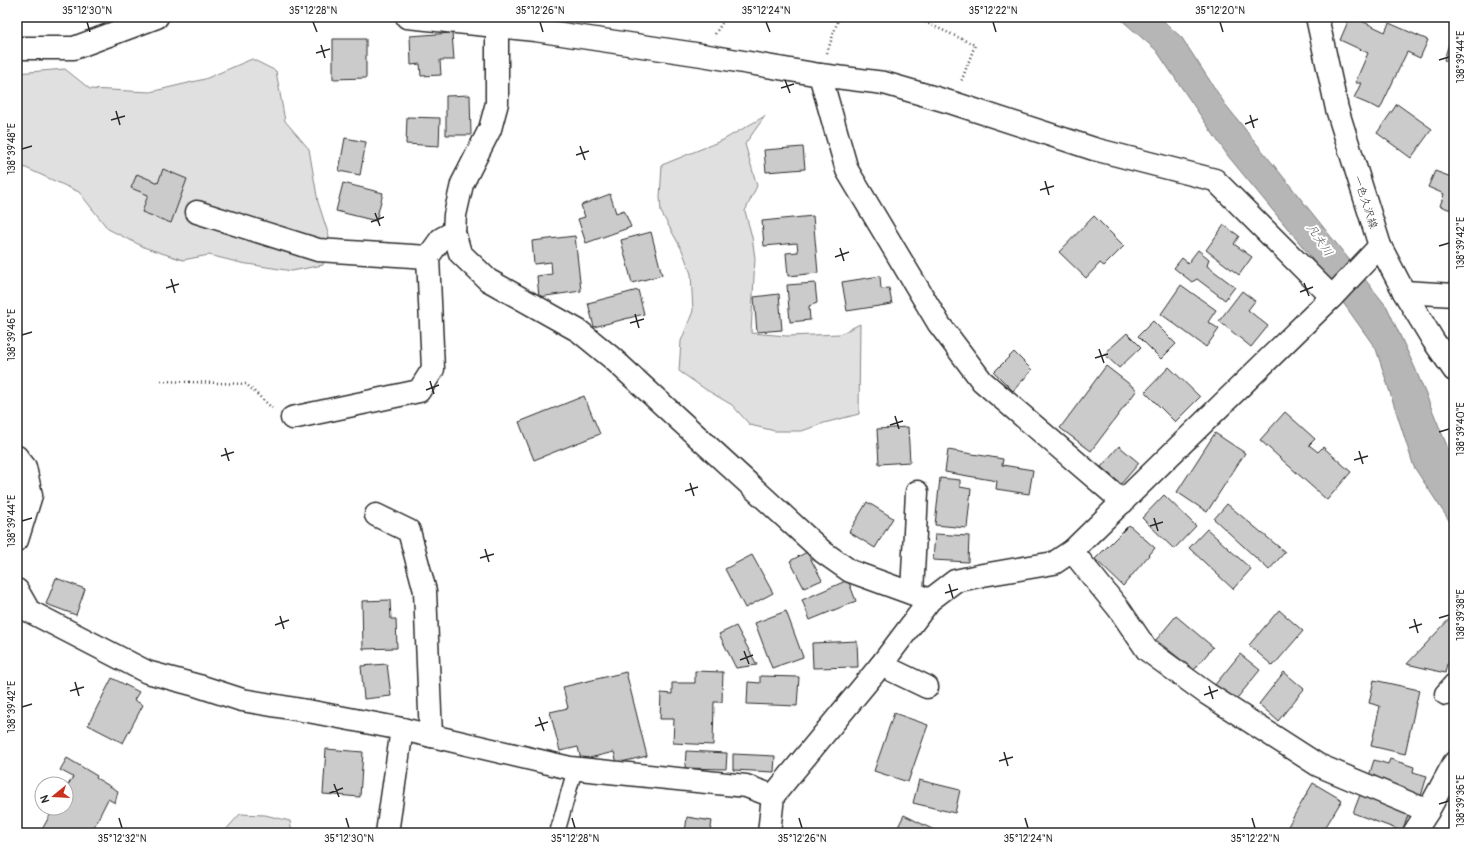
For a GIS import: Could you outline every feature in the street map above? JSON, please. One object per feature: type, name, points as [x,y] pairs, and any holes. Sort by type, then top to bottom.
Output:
[{"type":"street","points":[[17,48],[74,48],[157,17]]},
{"type":"street","points":[[407,17],[499,22],[535,30],[702,55],[820,76],[884,83],[953,103],[1094,149],[1215,180],[1332,297]]},
{"type":"street","name":"一色久沢線","points":[[1316,17],[1337,109],[1380,246],[1404,292],[1433,340],[1454,370]]},
{"type":"street","points":[[499,22],[497,103],[490,129],[462,184],[454,232],[460,253],[488,280],[578,331],[612,358],[823,552],[850,571],[921,597],[955,581],[1054,563],[1072,551],[1332,297],[1380,246]]},
{"type":"street","points":[[820,76],[847,170],[939,324],[982,381],[1123,502]]},
{"type":"street","points":[[197,212],[318,250],[428,257]]},
{"type":"street","points":[[292,418],[419,391],[433,370],[428,257],[441,239],[454,232]]},
{"type":"street","points":[[1404,292],[1454,295]]},
{"type":"street","points":[[17,456],[25,467],[31,495],[17,540]]},
{"type":"street","points":[[769,833],[773,796],[881,665],[921,597],[917,492]]},
{"type":"street","points":[[376,515],[409,531],[423,584],[431,736]]},
{"type":"street","points":[[1072,551],[1118,609],[1147,650],[1206,693],[1318,765],[1428,811]]},
{"type":"street","points":[[17,590],[29,610],[147,672],[200,686],[242,700],[402,729],[575,768],[746,786],[773,796]]},
{"type":"street","points":[[881,665],[927,687]]},
{"type":"street","points":[[387,833],[402,729]]},
{"type":"street","points":[[1414,833],[1428,811],[1454,763]]},
{"type":"lane","points":[[557,833],[575,768]]},
{"type":"path","points":[[820,76],[839,17]]},
{"type":"path","points":[[914,17],[975,45],[953,103]]},
{"type":"path","points":[[161,381],[246,384],[272,408],[292,418]]},
{"type":"shaded area","points":[[252,59],[276,71],[285,121],[309,149],[318,202],[329,236],[323,265],[292,271],[241,263],[209,255],[183,260],[146,248],[108,229],[79,192],[17,164],[17,73],[65,69],[90,89],[150,92],[205,79]]},
{"type":"shaded area","points":[[765,116],[745,144],[757,186],[745,211],[752,237],[755,258],[751,333],[787,336],[840,334],[860,324],[859,414],[824,423],[802,431],[775,431],[750,425],[732,405],[679,371],[681,341],[693,311],[691,274],[682,250],[661,212],[660,197],[662,165],[723,140]]},
{"type":"shaded area","points":[[240,814],[265,815],[290,821],[292,833],[223,833]]},
{"type":"water","name":"凡夫川","points":[[1118,17],[1159,17],[1182,38],[1225,104],[1387,307],[1415,368],[1454,463],[1454,528],[1414,467],[1376,349],[1307,252],[1228,156],[1156,50]]},
{"type":"building","points":[[1350,17],[1385,32],[1389,23],[1428,40],[1420,58],[1407,52],[1380,109],[1354,98],[1361,83],[1355,83],[1368,53],[1340,40]]},
{"type":"building","points":[[452,33],[454,60],[440,60],[441,75],[421,76],[420,64],[411,65],[410,36]]},
{"type":"building","points":[[333,39],[366,39],[366,78],[333,79]]},
{"type":"building","points":[[1450,40],[1454,41],[1454,63],[1444,60]]},
{"type":"building","points":[[470,95],[471,135],[446,135],[446,96]]},
{"type":"building","points":[[1397,104],[1432,129],[1411,158],[1377,133]]},
{"type":"building","points":[[407,117],[440,118],[439,146],[406,144]]},
{"type":"building","points":[[345,138],[366,142],[360,175],[339,171]]},
{"type":"building","points":[[803,147],[805,169],[766,172],[764,150]]},
{"type":"building","points":[[163,169],[187,179],[171,223],[142,212],[148,195],[131,188],[137,174],[158,183]]},
{"type":"building","points":[[1435,171],[1454,178],[1454,211],[1440,206],[1444,194],[1428,187]]},
{"type":"building","points":[[343,183],[383,193],[376,221],[336,211]]},
{"type":"building","points":[[610,194],[616,213],[624,210],[631,227],[586,243],[578,219],[585,217],[581,205]]},
{"type":"building","points":[[813,216],[818,273],[788,276],[786,253],[798,252],[797,243],[764,246],[762,221]]},
{"type":"building","points":[[1094,216],[1124,246],[1104,266],[1100,263],[1086,278],[1059,252]]},
{"type":"building","points":[[1224,225],[1239,236],[1234,244],[1252,257],[1239,275],[1206,250]]},
{"type":"building","points":[[651,232],[662,275],[632,283],[621,240]]},
{"type":"building","points":[[575,236],[581,291],[539,297],[537,276],[552,274],[551,262],[534,264],[532,241]]},
{"type":"building","points":[[1198,250],[1209,259],[1207,266],[1235,287],[1225,300],[1197,279],[1192,282],[1174,268],[1182,258],[1188,263]]},
{"type":"building","points":[[880,276],[881,289],[889,288],[892,304],[847,311],[842,282]]},
{"type":"building","points":[[815,283],[817,303],[809,306],[810,320],[790,322],[787,285]]},
{"type":"building","points":[[1181,285],[1216,310],[1208,322],[1219,329],[1206,347],[1161,314]]},
{"type":"building","points":[[638,290],[644,314],[594,327],[588,303]]},
{"type":"building","points":[[1242,291],[1255,301],[1248,310],[1268,326],[1251,347],[1219,321]]},
{"type":"building","points":[[779,294],[782,330],[757,332],[754,297]]},
{"type":"building","points":[[1153,321],[1176,344],[1161,359],[1138,336]]},
{"type":"building","points":[[1127,333],[1141,347],[1119,368],[1104,354]]},
{"type":"building","points":[[1014,352],[1032,370],[1013,391],[994,372]]},
{"type":"building","points":[[1106,366],[1137,390],[1091,451],[1060,428]]},
{"type":"building","points":[[1169,367],[1200,397],[1175,422],[1145,392]]},
{"type":"building","points":[[584,396],[600,434],[534,460],[519,422]]},
{"type":"building","points":[[1285,412],[1315,439],[1309,445],[1318,452],[1323,447],[1351,472],[1327,500],[1260,440]]},
{"type":"building","points":[[908,427],[910,462],[879,464],[877,429]]},
{"type":"building","points":[[1215,433],[1245,453],[1207,512],[1177,492]]},
{"type":"building","points":[[1119,446],[1139,463],[1121,484],[1101,467]]},
{"type":"building","points":[[948,450],[1003,459],[1002,465],[1033,470],[1029,494],[996,489],[997,481],[945,472]]},
{"type":"building","points":[[940,478],[960,480],[960,487],[971,489],[967,528],[935,525]]},
{"type":"building","points":[[1164,495],[1196,526],[1174,549],[1142,518]]},
{"type":"building","points":[[867,502],[893,518],[875,548],[849,532]]},
{"type":"building","points":[[1227,504],[1285,552],[1269,570],[1214,519]]},
{"type":"building","points":[[1129,525],[1155,548],[1123,586],[1095,559]]},
{"type":"building","points":[[1207,529],[1251,569],[1233,589],[1189,548]]},
{"type":"building","points":[[935,534],[969,536],[968,562],[933,560]]},
{"type":"building","points":[[807,552],[822,580],[804,588],[790,561]]},
{"type":"building","points":[[752,555],[773,593],[745,608],[725,569]]},
{"type":"building","points":[[56,578],[85,589],[76,615],[46,604]]},
{"type":"building","points":[[848,580],[856,601],[810,620],[802,600]]},
{"type":"building","points":[[390,600],[391,619],[396,619],[397,648],[363,649],[362,601]]},
{"type":"building","points":[[1279,610],[1303,631],[1273,666],[1249,645]]},
{"type":"building","points":[[786,611],[803,657],[772,668],[755,623]]},
{"type":"building","points":[[1454,614],[1454,665],[1447,664],[1445,673],[1407,664]]},
{"type":"building","points":[[1176,616],[1213,647],[1194,670],[1156,640]]},
{"type":"building","points":[[736,626],[757,665],[736,668],[719,634]]},
{"type":"building","points":[[857,641],[858,667],[813,668],[812,643]]},
{"type":"building","points":[[1240,654],[1260,670],[1234,702],[1214,686]]},
{"type":"building","points":[[387,664],[391,696],[364,699],[361,666]]},
{"type":"building","points":[[695,671],[723,672],[722,702],[714,702],[713,745],[673,743],[674,719],[660,719],[661,693],[672,694],[672,683],[695,683]]},
{"type":"building","points":[[626,672],[647,756],[617,763],[614,752],[581,760],[578,747],[560,751],[550,712],[568,708],[563,687]]},
{"type":"building","points":[[1284,672],[1304,689],[1278,721],[1259,704]]},
{"type":"building","points":[[760,676],[799,677],[797,706],[747,704],[748,682],[760,683]]},
{"type":"building","points":[[112,678],[139,692],[134,700],[143,705],[123,743],[88,725]]},
{"type":"building","points":[[1374,680],[1419,690],[1405,754],[1371,746],[1380,706],[1369,703]]},
{"type":"building","points":[[894,713],[928,725],[908,782],[874,771]]},
{"type":"building","points":[[326,749],[363,752],[360,797],[323,794]]},
{"type":"building","points":[[686,751],[727,753],[726,769],[685,768]]},
{"type":"building","points":[[733,754],[775,756],[774,772],[733,770]]},
{"type":"building","points":[[67,758],[118,791],[115,803],[108,799],[91,833],[40,833],[50,816],[74,816],[74,776],[60,770]]},
{"type":"building","points":[[1390,759],[1414,767],[1413,772],[1427,776],[1421,796],[1368,779],[1374,760],[1388,764]]},
{"type":"building","points":[[919,780],[960,790],[955,813],[913,803]]},
{"type":"building","points":[[1313,783],[1342,800],[1322,833],[1284,833]]},
{"type":"building","points":[[1360,795],[1409,813],[1402,831],[1353,813]]},
{"type":"building","points":[[904,815],[940,833],[895,833]]},
{"type":"building","points":[[687,817],[712,821],[710,833],[685,833]]}]
